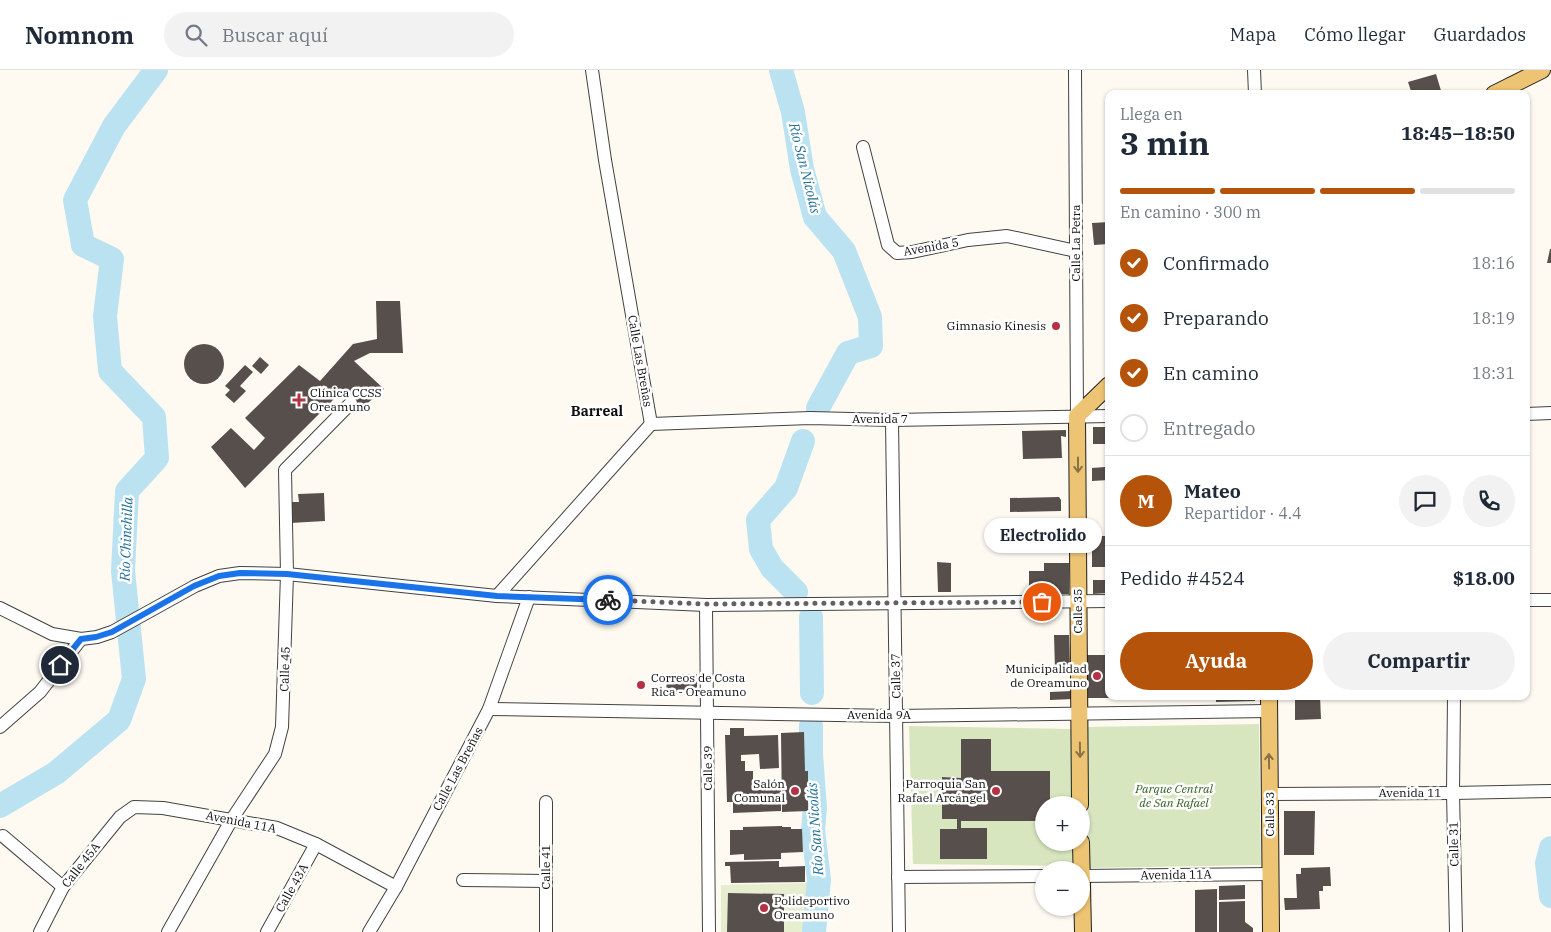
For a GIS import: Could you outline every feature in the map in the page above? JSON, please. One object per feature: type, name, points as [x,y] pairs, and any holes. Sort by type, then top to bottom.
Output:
[{"type":"main road","points":[[1502,90],[1542,70]]},
{"type":"main road","points":[[1077,416],[1105,389]]},
{"type":"main road","name":"Calle 35","points":[[1077,416],[1080,796]]},
{"type":"main road","name":"Calle 33","points":[[1269,704],[1271,932]]},
{"type":"main road","points":[[1082,916],[1082,932]]},
{"type":"street","name":"Calle Las Breñas","points":[[497,596],[651,424],[604,160],[592,70]]},
{"type":"street","name":"Calle La Petra","points":[[1075,70],[1077,416]]},
{"type":"street","points":[[1254,70],[1255,90]]},
{"type":"street","name":"Avenida 5","points":[[863,146],[888,245],[897,253],[912,252],[968,240],[1007,236],[1076,251]]},
{"type":"street","name":"Calle 45","points":[[168,932],[232,819],[275,754],[282,727],[287,574],[285,470],[351,403]]},
{"type":"street","points":[[1530,414],[1551,413]]},
{"type":"street","name":"Avenida 7","points":[[651,424],[810,418],[892,420],[1105,416]]},
{"type":"street","name":"Calle 37","points":[[892,420],[899,932]]},
{"type":"street","points":[[0,608],[52,634],[81,639],[96,637],[112,632],[194,586],[219,576],[240,573],[287,574],[497,596],[706,604],[1105,601]]},
{"type":"street","name":"Calle Las Breñas","points":[[369,932],[396,886],[489,709],[529,597]]},
{"type":"street","points":[[1530,600],[1551,600]]},
{"type":"street","name":"Calle 39","points":[[706,604],[709,932]]},
{"type":"street","points":[[0,727],[40,692],[81,639]]},
{"type":"street","name":"Calle 31","points":[[1454,700],[1456,932]]},
{"type":"street","name":"Avenida 9A","points":[[489,709],[896,716],[1079,714],[1269,704]]},
{"type":"street","name":"Avenida 11","points":[[1270,794],[1454,793],[1551,790]]},
{"type":"street","name":"Calle 41","points":[[546,802],[546,932]]},
{"type":"street","name":"Avenida 11A","points":[[134,807],[163,808],[277,828],[316,844],[396,886]]},
{"type":"street","name":"Calle 45A","points":[[40,932],[63,887],[120,817],[134,807]]},
{"type":"street","points":[[3,836],[63,887]]},
{"type":"street","name":"Calle 43A","points":[[267,932],[316,844]]},
{"type":"street","name":"Avenida 11A","points":[[1090,876],[1270,874]]},
{"type":"street","points":[[898,877],[1035,876]]},
{"type":"street","points":[[463,880],[546,881]]},
{"type":"green space","name":"Parque Central de San Rafael","points":[[1259,724],[1261,865],[1090,868],[1090,796],[1088,796],[1087,727]]},
{"type":"green space","points":[[909,726],[1072,729],[1073,796],[1050,796],[1050,771],[991,771],[991,739],[961,739],[961,778],[943,777],[957,819],[957,829],[941,859],[987,859],[987,828],[961,828],[961,821],[1035,821],[1035,851],[1073,851],[1073,861],[1035,861],[1035,866],[913,864]]},
{"type":"green space","name":"Polideportivo Oreamuno","points":[[808,883],[808,932],[721,932],[721,885]]},
{"type":"building","points":[[1436,74],[1441,90],[1411,90],[1408,82]]},
{"type":"building","points":[[1105,222],[1105,244],[1094,245],[1092,223]]},
{"type":"building","points":[[1550,249],[1551,263],[1547,263]]},
{"type":"building","name":"Clínica CCSS Oreamuno","points":[[376,301],[400,301],[403,353],[370,353],[354,361],[384,389],[362,408],[342,391],[245,488],[211,447],[231,428],[254,450],[265,438],[245,418],[299,365],[320,381],[353,344],[377,339]]},
{"type":"building","points":[[204,344],[218,350],[224,364],[218,378],[204,384],[190,378],[184,364],[190,350]]},
{"type":"building","points":[[260,357],[269,365],[261,374],[252,366]]},
{"type":"building","points":[[245,365],[253,372],[240,386],[246,391],[234,403],[225,395],[230,390],[225,386]]},
{"type":"building","points":[[1093,427],[1105,427],[1105,444],[1093,444]]},
{"type":"building","points":[[1066,430],[1066,437],[1061,436],[1062,458],[1023,459],[1022,431]]},
{"type":"building","points":[[1105,467],[1105,480],[1092,481],[1092,468]]},
{"type":"building","points":[[324,493],[325,521],[290,523],[289,502],[299,502],[298,494]]},
{"type":"building","points":[[1059,497],[1061,500],[1061,511],[1010,512],[1010,498]]},
{"type":"building","points":[[1092,536],[1105,536],[1105,567],[1092,567]]},
{"type":"building","points":[[937,562],[951,563],[951,592],[938,592]]},
{"type":"building","points":[[1044,563],[1069,563],[1069,594],[1029,594],[1029,571],[1044,571]]},
{"type":"building","points":[[1093,580],[1105,580],[1105,593],[1093,594]]},
{"type":"building","points":[[1054,635],[1069,635],[1070,669],[1055,670]]},
{"type":"building","name":"Municipalidad de Oreamuno","points":[[1086,655],[1105,655],[1105,698],[1087,698]]},
{"type":"building","points":[[697,674],[697,690],[692,695],[666,695],[667,675]]},
{"type":"building","points":[[1072,691],[1073,699],[1050,700],[1050,692]]},
{"type":"building","points":[[1216,700],[1255,700],[1255,701],[1216,702]]},
{"type":"building","points":[[1295,700],[1320,700],[1321,719],[1295,720]]},
{"type":"building","points":[[730,728],[744,728],[744,736],[778,735],[779,768],[760,769],[759,754],[741,755],[741,761],[745,761],[745,771],[753,771],[753,790],[781,789],[781,811],[733,813],[733,802],[727,802],[725,735],[730,735]]},
{"type":"building","name":"Salón Comunal","points":[[804,732],[805,771],[808,771],[808,811],[782,812],[781,733]]},
{"type":"building","name":"Parroquia San Rafael Arcángel","points":[[961,739],[991,739],[991,771],[1050,771],[1050,796],[1035,796],[1035,821],[961,821],[961,828],[987,828],[987,859],[940,859],[940,829],[957,829],[957,819],[942,819],[942,777],[961,778]]},
{"type":"building","points":[[1284,811],[1315,811],[1314,855],[1284,855]]},
{"type":"building","points":[[743,827],[791,827],[791,829],[802,829],[803,852],[781,853],[781,859],[744,860],[744,854],[730,855],[730,830],[743,830]]},
{"type":"building","points":[[779,861],[779,867],[805,866],[805,882],[731,883],[730,866],[725,866],[725,862]]},
{"type":"building","points":[[1330,867],[1331,886],[1323,886],[1323,891],[1319,891],[1320,909],[1285,910],[1284,898],[1297,898],[1296,874],[1301,874],[1301,868]]},
{"type":"building","points":[[1245,885],[1245,899],[1219,900],[1219,886]]},
{"type":"building","points":[[1217,889],[1217,932],[1195,932],[1195,890]]},
{"type":"building","points":[[728,893],[784,894],[784,932],[727,932]]},
{"type":"building","points":[[1245,901],[1245,922],[1253,928],[1253,932],[1219,932],[1219,902]]},
{"type":"waterway","name":"Río Chinchilla","points":[[0,806],[56,773],[119,720],[134,679],[123,571],[127,491],[157,458],[154,417],[110,371],[105,316],[112,259],[83,245],[75,200],[114,126],[156,70]]},
{"type":"waterway","name":"Río San Nicolás","points":[[781,70],[793,112],[802,169],[815,217],[844,251],[870,317],[871,346],[848,353],[818,408]]},
{"type":"waterway","name":"Río San Nicolás","points":[[796,592],[772,568],[761,549],[758,520],[786,488],[803,441]]},
{"type":"waterway","name":"Río San Nicolás","points":[[811,617],[812,693]]},
{"type":"waterway","name":"Río San Nicolás","points":[[811,726],[815,808],[813,830],[819,880],[814,932]]},
{"type":"waterway","points":[[1551,848],[1547,863],[1551,896]]},
{"type":"way so far","points":[[608,600],[706,604],[1042,602]]},
{"type":"place","name":"Gimnasio Kinesis","points":[[1056,326]]},
{"type":"place","name":"Clínica CCSS Oreamuno","points":[[299,400]]},
{"type":"place","name":"Electrolido","points":[[1042,602]]},
{"type":"place","name":"Municipalidad de Oreamuno","points":[[1097,676]]},
{"type":"place","name":"Correos de Costa Rica - Oreamuno","points":[[641,685]]},
{"type":"place","name":"Salón Comunal","points":[[795,791]]},
{"type":"place","name":"Parroquia San Rafael Arcángel","points":[[996,791]]},
{"type":"place","name":"Polideportivo Oreamuno","points":[[764,908]]},
{"type":"district","name":"Barreal","points":[[597,411]]},
{"type":"route","points":[[60,665],[81,639],[112,632],[194,586],[219,576],[240,573],[287,574],[497,596],[608,600]]}]
